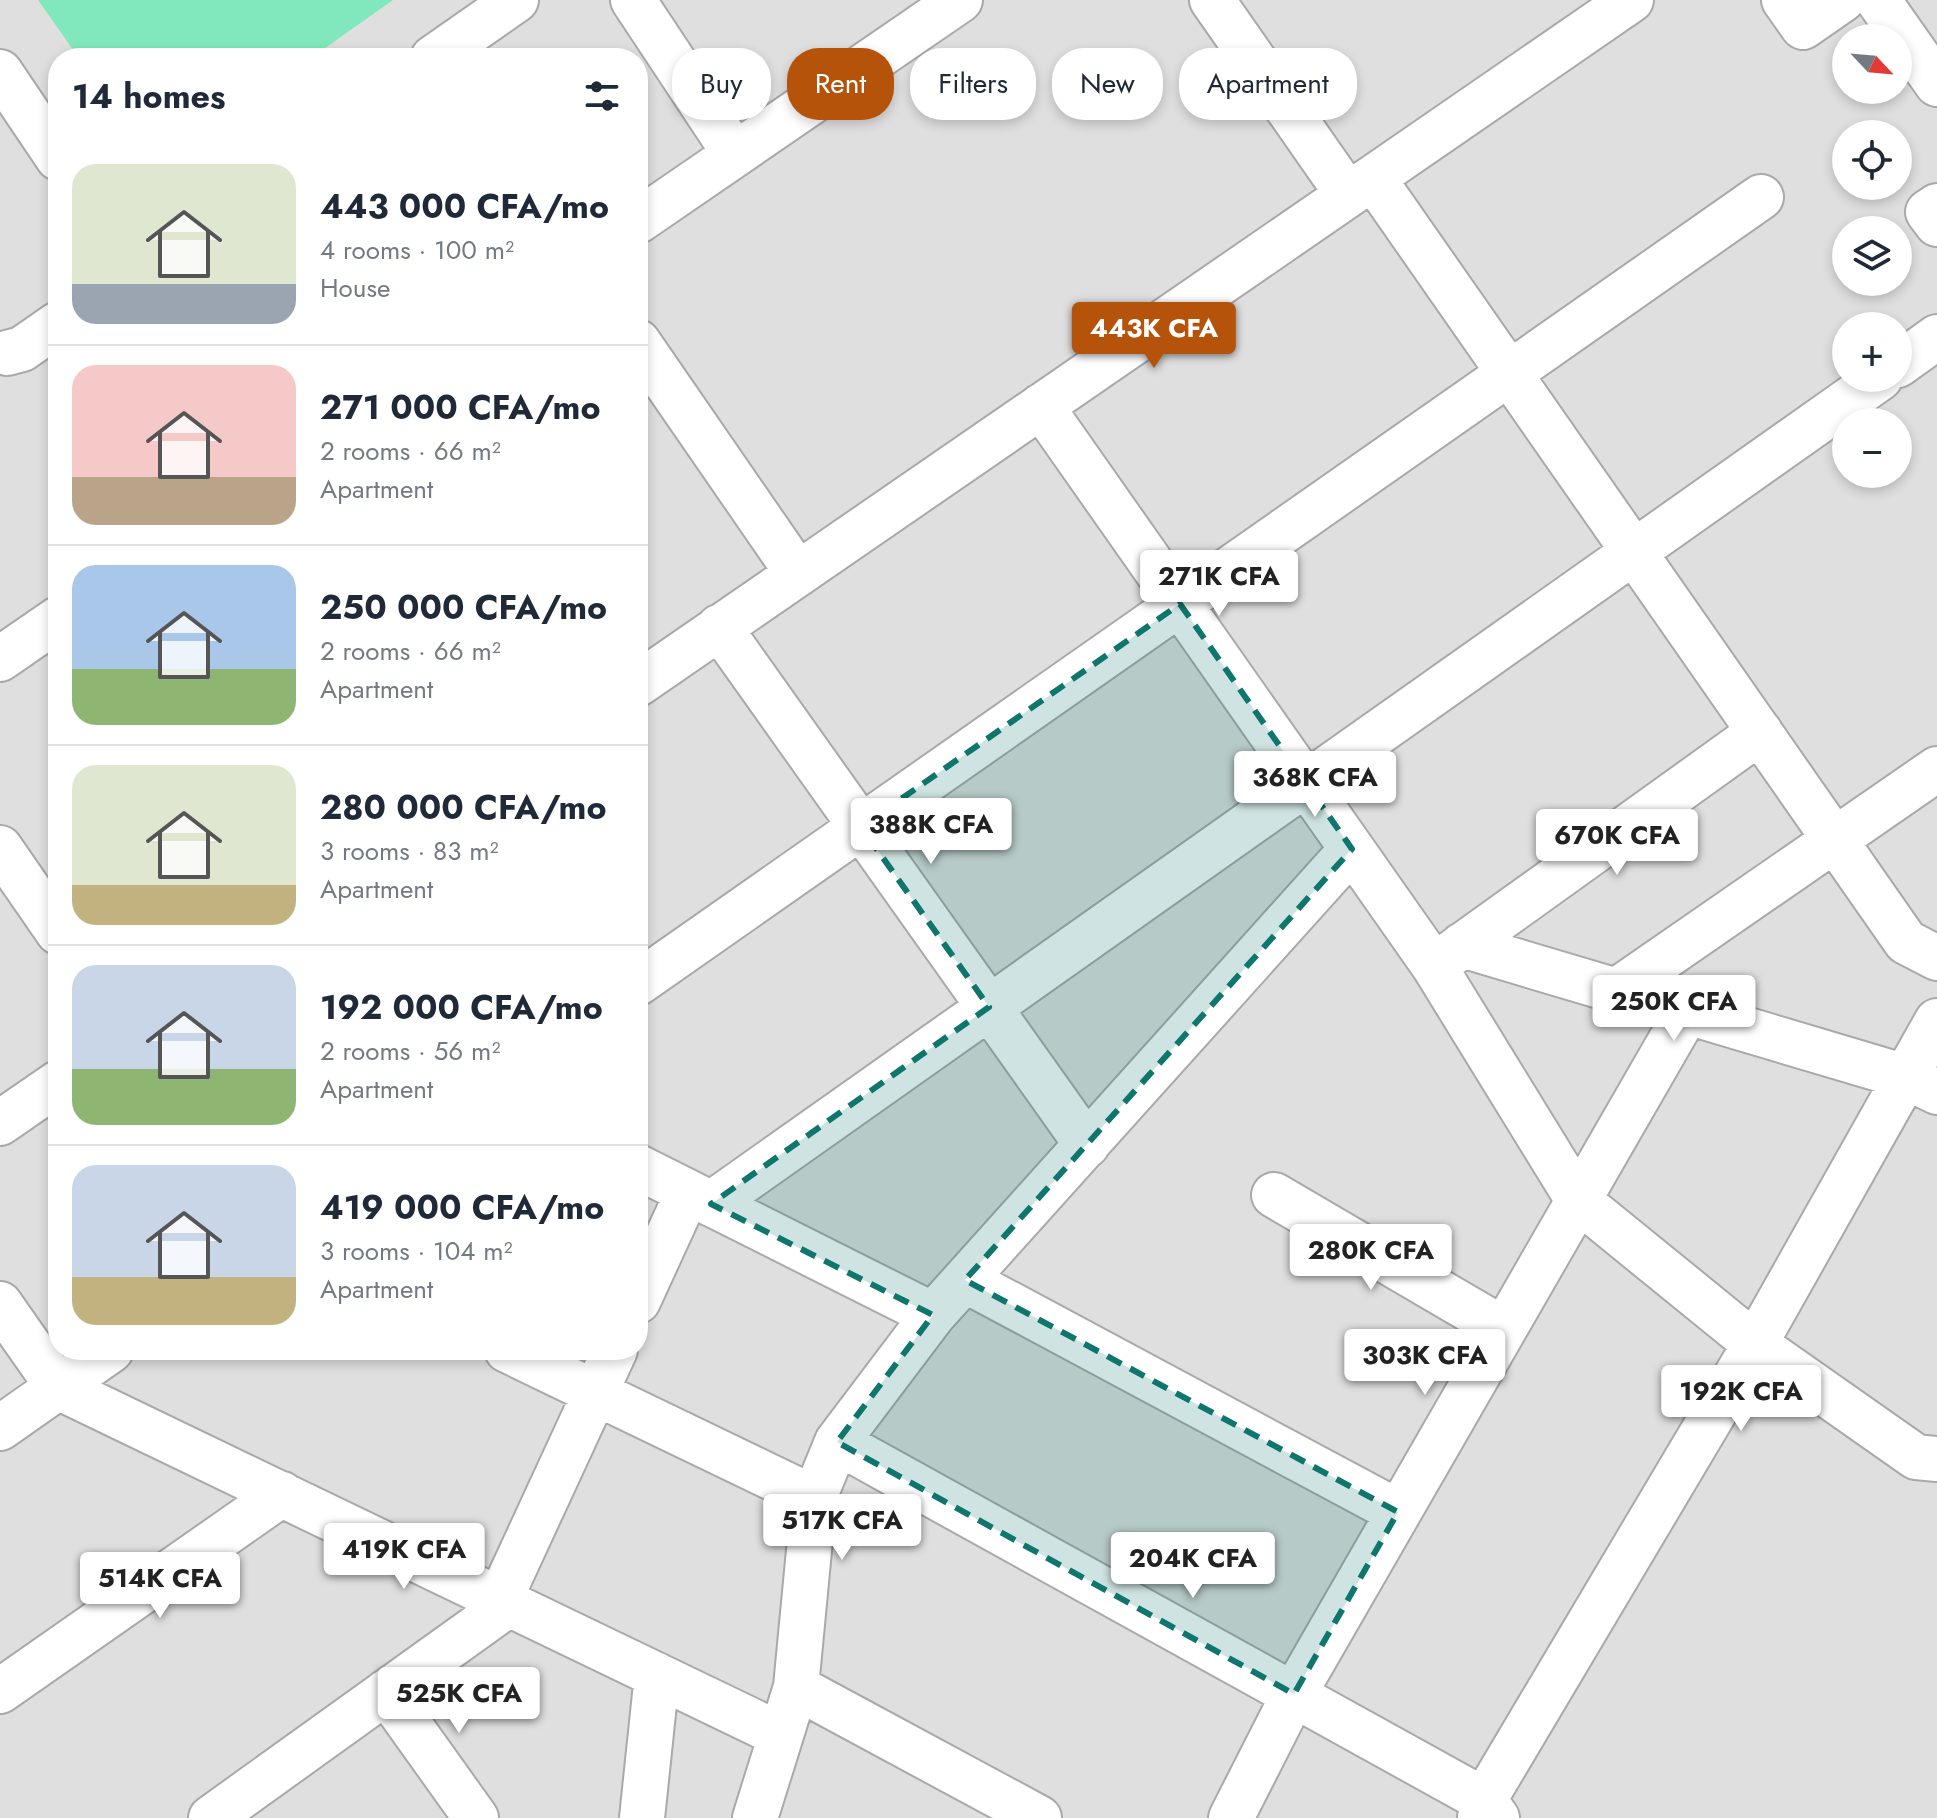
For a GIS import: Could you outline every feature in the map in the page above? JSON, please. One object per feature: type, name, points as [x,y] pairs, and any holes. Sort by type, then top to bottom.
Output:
[{"type":"street","points":[[633,0],[735,154]]},
{"type":"street","points":[[648,214],[960,0]]},
{"type":"street","points":[[1212,0],[1510,373],[1906,942],[1937,958]]},
{"type":"street","points":[[648,677],[1631,0]]},
{"type":"street","points":[[1784,0],[1803,27],[1842,0]]},
{"type":"street","points":[[1878,0],[1937,84]]},
{"type":"street","points":[[446,48],[502,4]]},
{"type":"street","points":[[0,72],[48,143]]},
{"type":"street","points":[[648,976],[1761,197]]},
{"type":"street","points":[[1937,206],[1928,212],[1937,224]]},
{"type":"street","points":[[7,353],[22,349],[48,331]]},
{"type":"street","points":[[1912,355],[1937,337]]},
{"type":"street","points":[[648,356],[798,574]]},
{"type":"street","points":[[648,1284],[700,1198],[989,1007],[1860,392]]},
{"type":"street","points":[[1041,406],[1352,849],[1448,956],[1578,1200],[1755,1344],[1916,1457],[1937,1459]]},
{"type":"street","points":[[0,659],[48,626]]},
{"type":"street","points":[[719,627],[1087,1145]]},
{"type":"street","points":[[1448,956],[1760,732]]},
{"type":"street","points":[[1616,991],[1937,769]]},
{"type":"street","points":[[0,848],[48,918]]},
{"type":"street","points":[[755,1818],[796,1687],[814,1498],[837,1442],[933,1315],[1352,849]]},
{"type":"street","points":[[1448,956],[1616,991],[1921,1084]]},
{"type":"street","points":[[1231,1818],[1294,1694],[1687,1012]]},
{"type":"street","points":[[837,1442],[1294,1694],[1487,1812],[1755,1344],[1921,1084],[1937,1021]]},
{"type":"street","points":[[0,1123],[48,1090]]},
{"type":"street","points":[[648,1172],[933,1315]]},
{"type":"street","points":[[1274,1195],[1503,1329]]},
{"type":"street","points":[[965,1280],[1398,1512]]},
{"type":"street","points":[[0,1304],[58,1387],[779,1734]]},
{"type":"street","points":[[0,1428],[97,1360]]},
{"type":"street","points":[[528,1360],[814,1498]]},
{"type":"street","points":[[211,1818],[505,1602],[610,1360]]},
{"type":"street","points":[[0,1691],[282,1494]]},
{"type":"street","points":[[633,1810],[657,1675]]},
{"type":"street","points":[[796,1687],[1039,1818]]},
{"type":"street","points":[[386,1692],[476,1818]]},
{"type":"highlighted area","points":[[1180,604],[1352,849],[965,1280],[1398,1512],[1294,1694],[837,1442],[933,1315],[711,1204],[989,1007],[861,827]]},
{"type":"shaded area","points":[[0,0],[1937,0],[1937,1818],[0,1818]]},
{"type":"green space","points":[[38,0],[393,0],[325,48],[72,48]]}]
